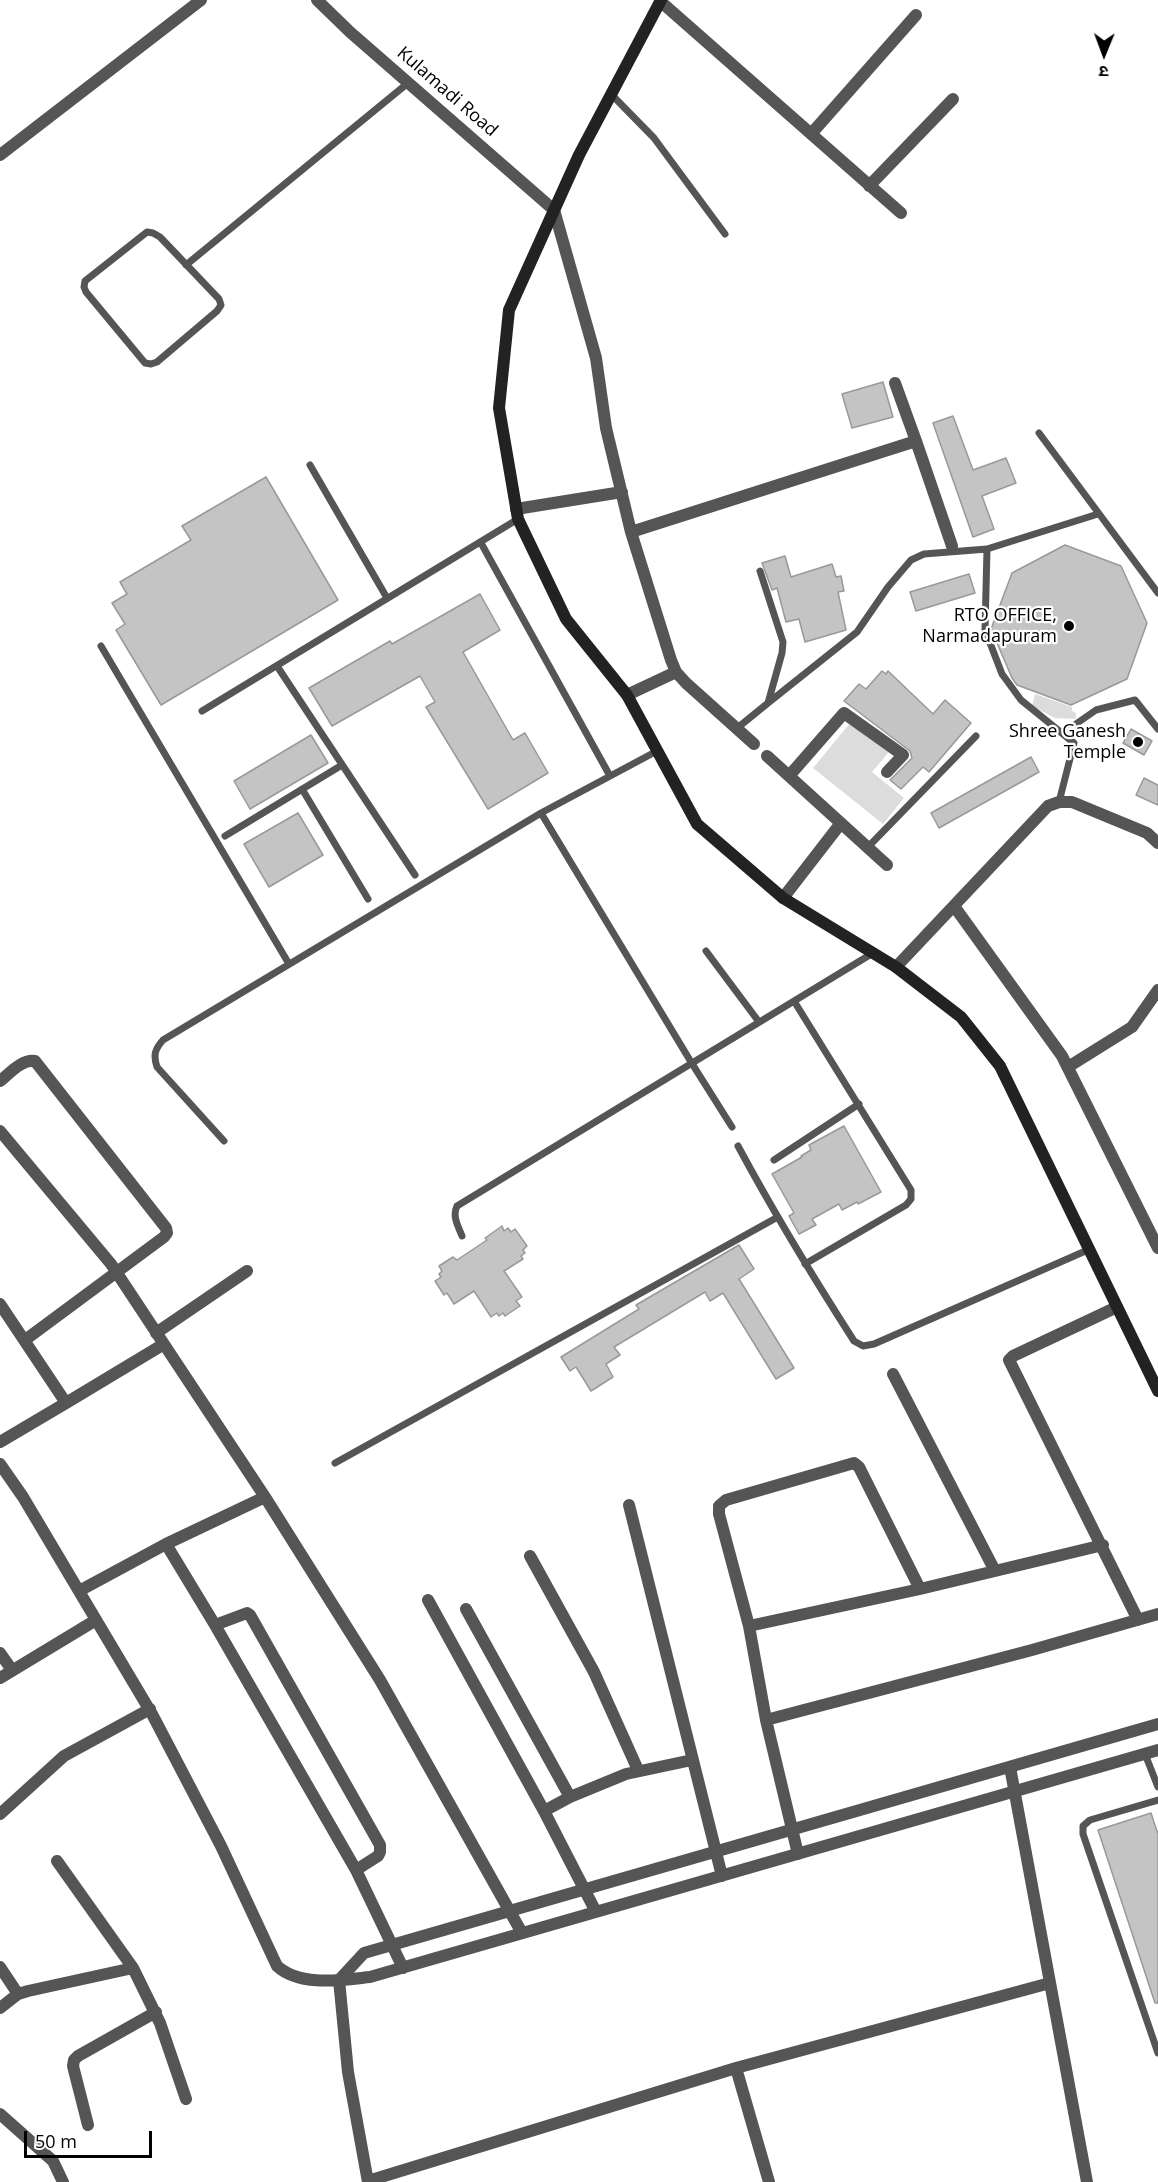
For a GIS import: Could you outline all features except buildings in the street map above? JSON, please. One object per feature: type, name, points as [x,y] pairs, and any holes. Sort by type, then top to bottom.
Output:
[{"type":"main road","points":[[661,1],[579,155],[509,310],[499,408],[517,514],[566,619],[627,695],[697,824],[783,898],[896,967],[961,1017],[1000,1066],[1157,1387]]},
{"type":"street","points":[[0,155],[201,0]]},
{"type":"street","name":"Kulamadi Road","points":[[317,0],[350,32],[554,210]]},
{"type":"street","points":[[661,1],[901,213]]},
{"type":"street","points":[[811,134],[916,15]]},
{"type":"street","points":[[869,186],[953,99]]},
{"type":"street","points":[[554,210],[596,358],[606,428],[631,532],[676,672],[754,744]]},
{"type":"street","points":[[895,383],[952,546]]},
{"type":"street","points":[[631,532],[916,441]]},
{"type":"street","points":[[517,514],[622,492]]},
{"type":"street","points":[[627,695],[676,672]]},
{"type":"street","points":[[789,776],[844,713],[903,755],[887,772]]},
{"type":"street","points":[[767,756],[887,865]]},
{"type":"street","points":[[896,967],[1048,806],[1059,802],[1072,802],[1147,833],[1158,843]]},
{"type":"street","points":[[783,898],[841,823]]},
{"type":"street","points":[[954,906],[1068,1067],[1158,1248]]},
{"type":"street","points":[[1068,1067],[1132,1027],[1158,990]]},
{"type":"street","points":[[0,1081],[23,1063],[30,1060],[35,1061],[166,1228],[167,1233],[117,1273],[25,1340]]},
{"type":"street","points":[[0,1131],[117,1273],[265,1497],[380,1680],[522,1933]]},
{"type":"street","points":[[156,1333],[247,1271]]},
{"type":"street","points":[[0,1304],[66,1403]]},
{"type":"street","points":[[1117,1307],[1013,1356],[1009,1360],[1103,1545],[1138,1620]]},
{"type":"street","points":[[0,1442],[164,1344]]},
{"type":"street","points":[[894,1374],[995,1571]]},
{"type":"street","points":[[798,1854],[766,1720],[749,1626],[719,1514],[719,1506],[726,1500],[854,1463],[859,1467],[920,1589]]},
{"type":"street","points":[[0,1464],[150,1709],[221,1846],[277,1966],[296,1978],[339,1980],[370,1977],[1158,1750]]},
{"type":"street","points":[[79,1591],[166,1544],[265,1497]]},
{"type":"street","points":[[629,1505],[722,1876]]},
{"type":"street","points":[[166,1544],[215,1624],[356,1870],[403,1968]]},
{"type":"street","points":[[749,1626],[920,1589],[1103,1545]]},
{"type":"street","points":[[530,1556],[594,1672],[638,1770]]},
{"type":"street","points":[[428,1600],[544,1811],[596,1912]]},
{"type":"street","points":[[466,1609],[570,1797]]},
{"type":"street","points":[[215,1624],[247,1613],[256,1625],[380,1845],[381,1852],[378,1856],[356,1870]]},
{"type":"street","points":[[766,1720],[1158,1614]]},
{"type":"street","points":[[0,1678],[96,1620]]},
{"type":"street","points":[[0,1653],[12,1670]]},
{"type":"street","points":[[0,1814],[64,1756],[150,1709]]},
{"type":"street","points":[[1050,1983],[736,2068],[368,2182],[348,2072],[339,1980],[364,1953],[391,1944],[1158,1724]]},
{"type":"street","points":[[544,1811],[570,1797],[638,1770],[693,1760]]},
{"type":"street","points":[[1010,1767],[1087,2182]]},
{"type":"street","points":[[57,1861],[133,1968],[156,2012],[186,2099]]},
{"type":"street","points":[[0,1967],[18,1994]]},
{"type":"street","points":[[0,2008],[18,1994],[133,1968]]},
{"type":"street","points":[[88,2125],[73,2066],[74,2060],[156,2012]]},
{"type":"street","points":[[736,2068],[770,2182]]},
{"type":"street","points":[[0,2114],[53,2161],[63,2182]]},
{"type":"lane","points":[[186,264],[408,83]]},
{"type":"lane","points":[[611,94],[654,138],[725,234]]},
{"type":"lane","points":[[147,232],[160,237],[186,264],[219,299],[221,305],[217,311],[157,362],[145,363],[86,292],[84,287],[86,281],[147,232]]},
{"type":"lane","points":[[1039,433],[1158,593]]},
{"type":"lane","points":[[310,465],[387,598]]},
{"type":"lane","points":[[202,711],[481,543],[517,514]]},
{"type":"lane","points":[[736,729],[857,632],[888,587],[911,560],[924,554],[987,549],[1098,514]]},
{"type":"lane","points":[[481,543],[610,776]]},
{"type":"lane","points":[[987,549],[985,630],[1002,674],[1021,700],[1074,743],[1059,802]]},
{"type":"lane","points":[[760,571],[783,642],[768,703]]},
{"type":"lane","points":[[101,646],[289,964]]},
{"type":"lane","points":[[277,666],[415,875]]},
{"type":"lane","points":[[1063,733],[1096,710],[1135,700],[1158,729]]},
{"type":"lane","points":[[868,847],[976,736]]},
{"type":"lane","points":[[224,1141],[157,1067],[154,1058],[156,1047],[163,1040],[541,813],[657,751]]},
{"type":"lane","points":[[225,836],[342,765]]},
{"type":"lane","points":[[302,789],[368,899]]},
{"type":"lane","points":[[541,813],[690,1062],[732,1127]]},
{"type":"lane","points":[[706,951],[759,1022]]},
{"type":"lane","points":[[462,1236],[454,1214],[457,1206],[690,1062],[873,953]]},
{"type":"lane","points":[[794,1001],[911,1190],[911,1199],[906,1205],[805,1264]]},
{"type":"lane","points":[[774,1160],[859,1104]]},
{"type":"lane","points":[[738,1146],[776,1218],[854,1341],[862,1346],[874,1344],[1090,1250]]},
{"type":"lane","points":[[335,1463],[776,1218]]},
{"type":"lane","points":[[1145,1754],[1158,1787]]},
{"type":"lane","points":[[1158,1800],[1090,1820],[1083,1826],[1083,1834],[1158,2053]]},
{"type":"shaded area","points":[[1035,694],[1072,707],[1072,711],[1076,713],[1076,719],[1055,718],[1032,706]]},
{"type":"shaded area","points":[[851,722],[889,752],[872,772],[904,798],[883,824],[813,768]]},
{"type":"place","name":"RTO OFFICE, Narmadapuram","points":[[1069,626]]},
{"type":"place","name":"Shree Ganesh Temple","points":[[1138,742]]}]
